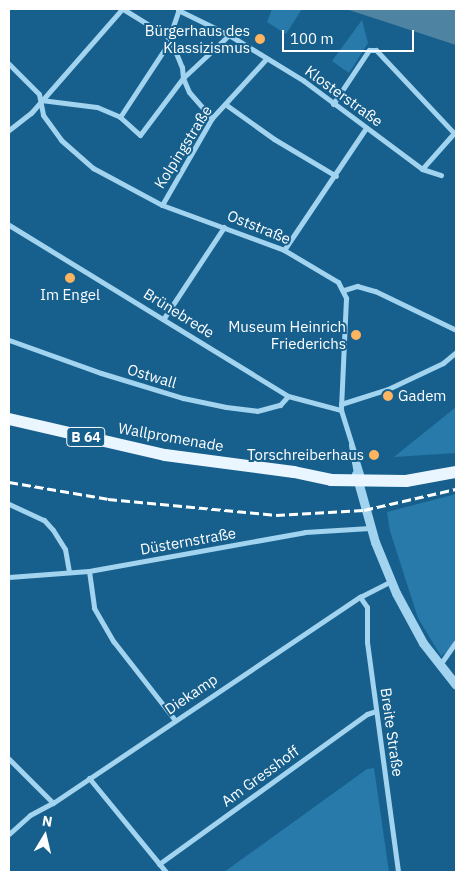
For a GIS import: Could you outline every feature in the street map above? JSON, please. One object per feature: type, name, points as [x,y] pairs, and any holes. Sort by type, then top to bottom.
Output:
[{"type":"main road","name":"Wallpromenade","points":[[9,418],[165,455],[294,472],[331,480],[359,478]]},
{"type":"main road","name":"B 64","points":[[359,478],[406,481],[456,472]]},
{"type":"street","points":[[9,130],[31,113],[122,9],[170,38],[182,67],[183,78],[190,92],[212,118]]},
{"type":"street","points":[[120,117],[150,76],[170,38],[179,9]]},
{"type":"street","name":"Klosterstraße","points":[[179,9],[229,35],[266,59],[333,104],[422,169],[441,175]]},
{"type":"street","points":[[9,64],[41,100],[97,107],[120,117],[140,135],[183,78],[229,35]]},
{"type":"street","points":[[333,104],[369,50],[376,50],[454,132],[422,169]]},
{"type":"street","name":"Kolpingstraße","points":[[162,205],[212,118],[266,59]]},
{"type":"street","name":"Oststraße","points":[[41,100],[43,115],[61,140],[93,168],[162,205],[284,250],[338,282],[344,290]]},
{"type":"street","points":[[225,104],[274,139],[336,176]]},
{"type":"street","points":[[284,250],[298,226],[336,176],[366,128]]},
{"type":"street","name":"Brünebrede","points":[[9,225],[164,318],[288,396],[341,407]]},
{"type":"street","points":[[164,318],[224,227]]},
{"type":"street","points":[[456,330],[375,291],[357,286],[344,290],[346,298],[341,407],[350,434],[370,528],[391,581],[415,631],[439,666],[456,685]]},
{"type":"street","name":"Ostwall","points":[[9,340],[183,398],[257,411],[280,404],[288,396]]},
{"type":"street","points":[[341,407],[388,389],[443,363],[456,352]]},
{"type":"street","points":[[359,478],[381,554]]},
{"type":"street","points":[[9,504],[44,520],[53,530],[65,550],[69,572]]},
{"type":"street","name":"Düsternstraße","points":[[9,577],[89,571],[306,532],[370,528]]},
{"type":"street","points":[[89,571],[94,608],[114,642],[175,720]]},
{"type":"street","name":"Diekamp","points":[[9,834],[30,815],[53,803],[360,597],[391,581]]},
{"type":"street","name":"Breite Straße","points":[[360,597],[367,607],[367,642],[398,872]]},
{"type":"street","points":[[439,666],[456,642]]},
{"type":"street","name":"Am Gresshoff","points":[[159,864],[367,714],[376,711]]},
{"type":"street","points":[[9,759],[53,803]]},
{"type":"street","points":[[89,778],[166,872]]},
{"type":"shaded area","points":[[272,9],[302,9],[286,34],[267,22]]},
{"type":"shaded area","points":[[346,9],[456,10],[456,45]]},
{"type":"shaded area","points":[[362,20],[368,43],[349,73],[332,61]]},
{"type":"shaded area","points":[[456,407],[456,453],[394,457]]},
{"type":"shaded area","points":[[456,494],[456,636],[451,649],[441,656],[418,618],[390,531],[387,512]]},
{"type":"shaded area","points":[[374,768],[389,872],[224,872],[367,769]]},
{"type":"railway","points":[[9,482],[108,499],[276,515],[364,510],[456,489]]},
{"type":"place","name":"Bürgerhaus des Klassizismus","points":[[260,39]]},
{"type":"place","name":"Im Engel","points":[[70,278]]},
{"type":"place","name":"Museum Heinrich Friederichs","points":[[356,335]]},
{"type":"place","name":"Gadem","points":[[388,396]]},
{"type":"place","name":"Torschreiberhaus","points":[[374,455]]}]
